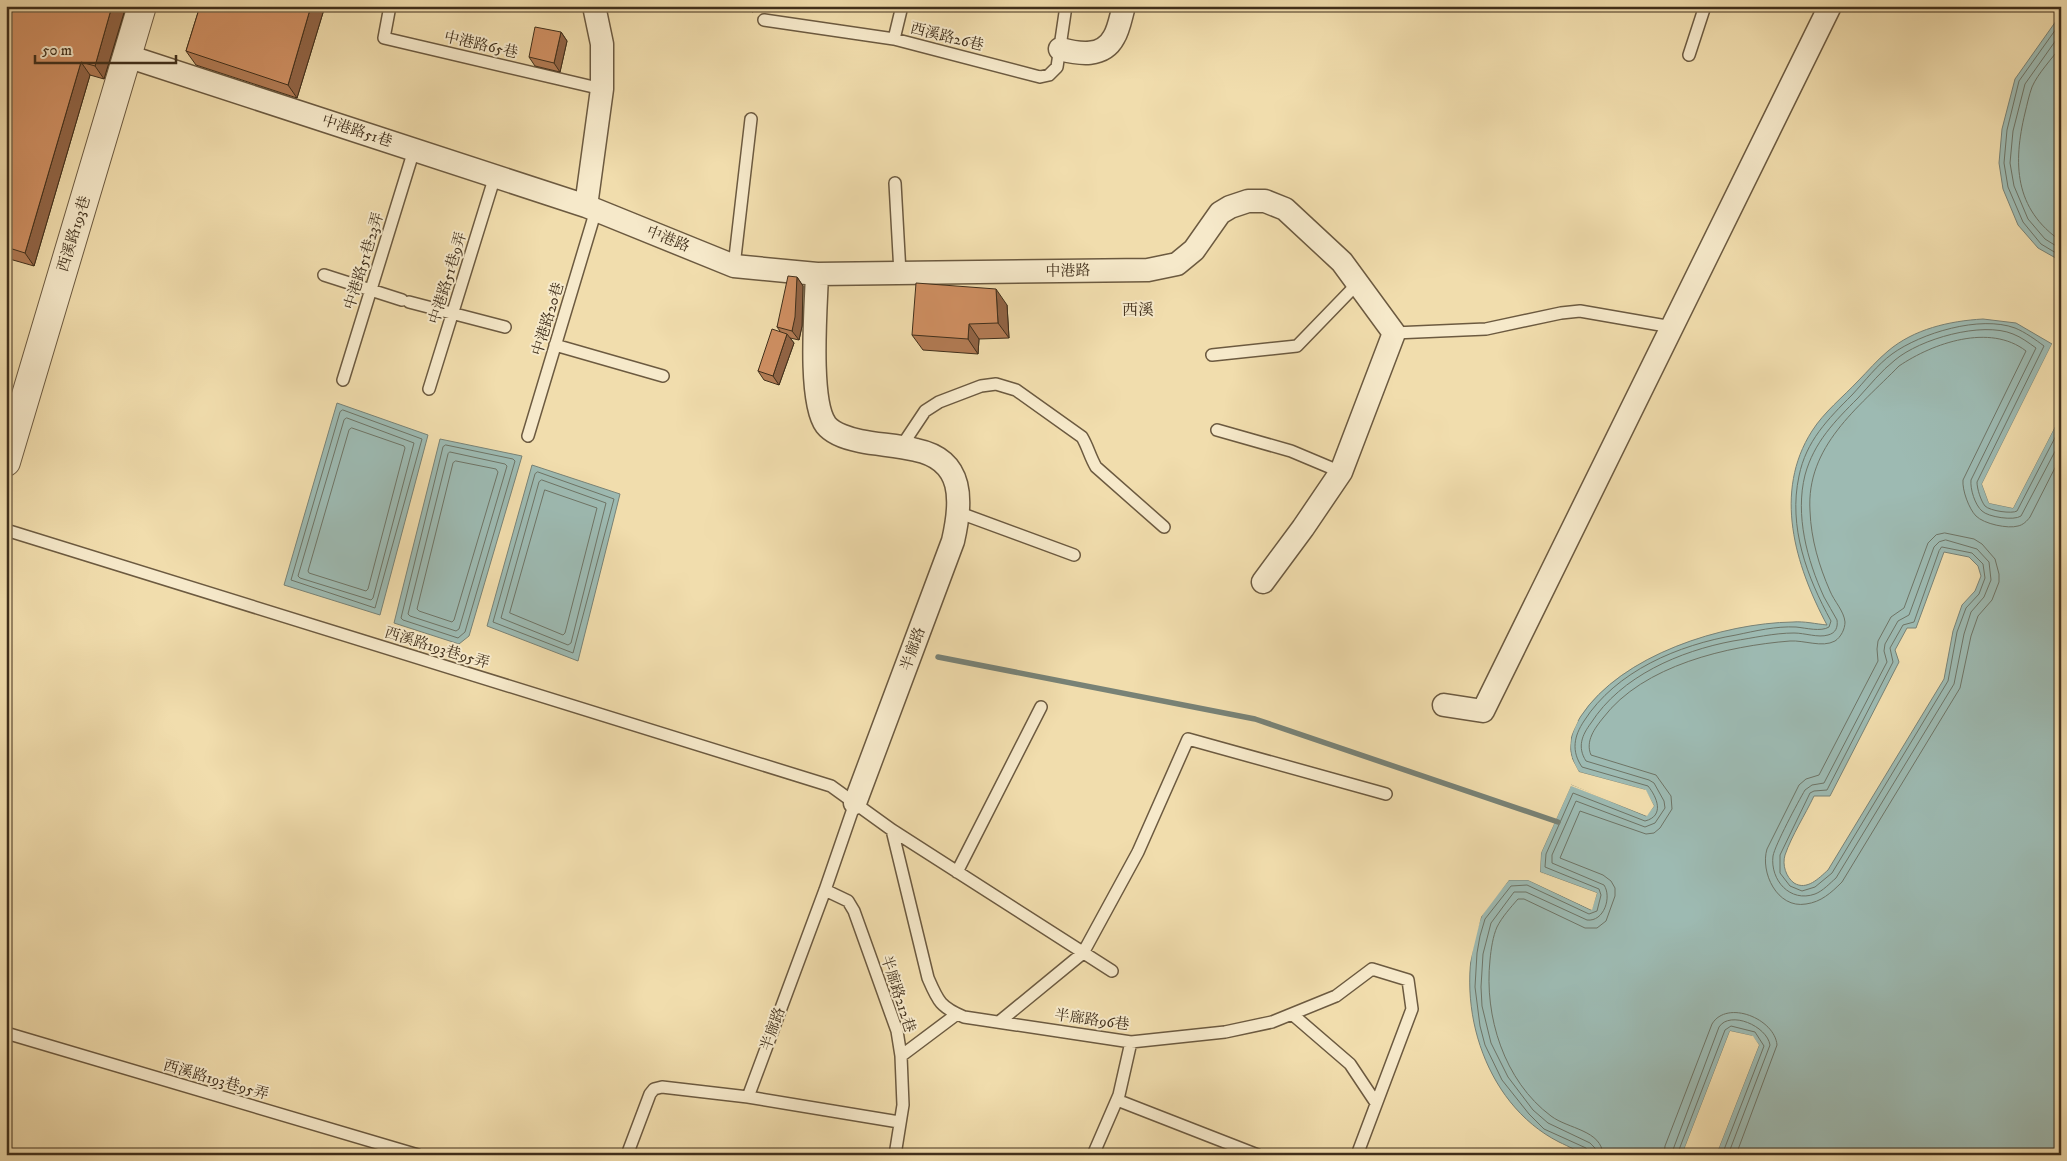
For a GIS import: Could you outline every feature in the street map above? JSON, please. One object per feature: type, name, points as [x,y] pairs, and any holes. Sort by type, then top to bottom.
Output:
[{"type":"street","name":"西溪路193巷","points":[[6,462],[142,6]]},
{"type":"street","points":[[591,208],[602,89],[602,44],[594,6]]},
{"type":"street","points":[[1060,49],[1078,54],[1093,53],[1103,49],[1114,38],[1124,6]]},
{"type":"street","points":[[1444,705],[1483,711],[1830,6]]},
{"type":"street","name":"中港路51巷","points":[[127,56],[591,208]]},
{"type":"street","name":"中港路","points":[[591,208],[734,266],[817,274],[1148,270],[1177,264],[1194,250],[1220,213],[1230,207],[1248,201],[1265,201],[1285,209],[1342,262],[1394,333]]},
{"type":"street","name":"半廍路","points":[[817,274],[816,382],[820,408],[827,425],[847,438],[872,444],[917,450],[937,456],[950,467],[957,486],[960,513],[953,541],[854,803]]},
{"type":"street","points":[[1264,582],[1341,472],[1394,333]]},
{"type":"lane","name":"中港路65巷","points":[[390,6],[384,38],[602,89]]},
{"type":"lane","points":[[894,39],[902,6]]},
{"type":"lane","name":"西溪路26巷","points":[[764,20],[894,39],[1040,77],[1049,75],[1057,67],[1066,6]]},
{"type":"lane","points":[[1689,55],[1705,6]]},
{"type":"lane","points":[[734,266],[751,119]]},
{"type":"lane","name":"中港路51巷23弄","points":[[343,380],[414,150]]},
{"type":"lane","name":"中港路51巷9弄","points":[[429,390],[495,176]]},
{"type":"lane","points":[[895,182],[900,273]]},
{"type":"lane","name":"中港路20巷","points":[[528,436],[556,345],[591,208]]},
{"type":"lane","points":[[324,275],[406,301],[506,327]]},
{"type":"lane","points":[[1212,354],[1297,346],[1358,283]]},
{"type":"lane","points":[[1394,333],[1486,329],[1561,312],[1580,311],[1672,327]]},
{"type":"lane","points":[[556,345],[663,376]]},
{"type":"lane","points":[[901,447],[925,411],[938,402],[980,386],[996,384],[1016,390],[1082,437],[1096,467],[1164,526]]},
{"type":"lane","points":[[1217,430],[1291,451],[1341,472]]},
{"type":"lane","points":[[960,513],[1074,555]]},
{"type":"lane","name":"西溪路193巷95弄","points":[[6,530],[831,786],[854,803]]},
{"type":"lane","points":[[958,872],[1041,707]]},
{"type":"lane","points":[[999,1022],[1083,953],[1138,852],[1188,739],[1386,794]]},
{"type":"lane","points":[[854,803],[892,830],[1112,972]]},
{"type":"lane","name":"半廍路","points":[[748,1097],[825,890],[854,803]]},
{"type":"lane","name":"半廍路96巷","points":[[892,830],[928,978],[936,996],[946,1009],[957,1014],[999,1022],[1131,1042],[1225,1032],[1272,1022],[1336,996],[1372,969],[1408,980],[1412,1009],[1376,1103]]},
{"type":"lane","name":"半廍路212巷","points":[[825,890],[848,901],[854,911],[897,1031],[901,1056],[903,1105],[899,1122],[897,1154]]},
{"type":"lane","points":[[901,1056],[957,1014]]},
{"type":"lane","points":[[1292,1014],[1350,1064],[1376,1103],[1356,1155]]},
{"type":"lane","name":"西溪路193巷95弄","points":[[6,1033],[418,1155]]},
{"type":"lane","points":[[1093,1155],[1117,1100],[1131,1042]]},
{"type":"lane","points":[[627,1155],[650,1094],[654,1089],[662,1087],[748,1097],[899,1122]]},
{"type":"lane","points":[[1117,1100],[1258,1155]]},
{"type":"water","points":[[2061,14],[2061,261],[2038,248],[2018,225],[2003,189],[1999,163],[2002,129],[2015,79]]},
{"type":"water","points":[[1983,319],[2016,323],[2052,344],[1982,484],[1989,503],[2013,508],[2061,415],[2061,1155],[1716,1155],[1759,1045],[1752,1036],[1730,1031],[1682,1155],[1590,1155],[1559,1142],[1532,1124],[1510,1102],[1493,1075],[1480,1046],[1472,1014],[1470,982],[1472,950],[1480,920],[1489,904],[1509,880],[1528,880],[1591,910],[1597,893],[1540,872],[1541,853],[1571,785],[1646,816],[1654,806],[1645,790],[1579,772],[1571,751],[1572,737],[1577,723],[1599,694],[1621,676],[1647,660],[1676,646],[1706,636],[1765,624],[1806,622],[1827,625],[1806,578],[1793,528],[1791,503],[1793,479],[1800,454],[1822,417],[1876,362],[1898,343],[1921,332],[1945,324]],"holes":[[[1944,552],[1969,557],[1978,566],[1981,576],[1975,591],[1962,605],[1953,631],[1944,679],[1828,870],[1808,885],[1794,883],[1784,867],[1785,855],[1791,840],[1814,796],[1830,796],[1899,662],[1895,650],[1907,628],[1916,628]]]},
{"type":"water","points":[[337,403],[428,435],[380,615],[284,585]]},
{"type":"water","points":[[440,439],[522,456],[469,636],[459,644],[394,623]]},
{"type":"water","points":[[532,465],[620,494],[578,661],[487,626]]},
{"type":"pier","points":[[2053,342],[2054,345],[1984,484],[1991,501],[2012,505],[2061,412],[2061,415],[2013,508],[1989,503],[1982,484]]},
{"type":"pier","points":[[1576,720],[1578,721],[1571,736],[1570,751],[1579,772],[1646,790],[1654,806],[1647,816],[1571,786],[1541,853],[1540,872],[1597,893],[1592,910],[1528,880],[1509,880],[1481,917],[1467,975],[1469,951],[1478,916],[1508,878],[1529,878],[1590,907],[1594,894],[1538,872],[1538,852],[1569,784],[1646,813],[1651,805],[1644,793],[1577,773],[1569,759],[1567,743],[1568,735]]},
{"type":"pier","points":[[1730,1031],[1753,1036],[1759,1045],[1716,1155],[1714,1155],[1756,1045],[1751,1039],[1731,1034],[1684,1155],[1682,1155]]},
{"type":"building","points":[[6,6],[112,6],[95,66],[81,62],[25,253],[6,247]]},
{"type":"building","points":[[200,6],[311,6],[288,85],[186,51]]},
{"type":"building","points":[[535,27],[561,32],[554,63],[529,57]]},
{"type":"building","points":[[788,276],[797,277],[795,317],[792,331],[777,327]]},
{"type":"building","points":[[916,283],[996,289],[998,323],[969,324],[968,339],[912,335]]},
{"type":"building","points":[[772,329],[787,334],[773,376],[758,371]]},
{"type":"waterway","points":[[938,657],[1255,719],[1558,822]]},
{"type":"district","name":"西溪","points":[[1138,310]]}]
